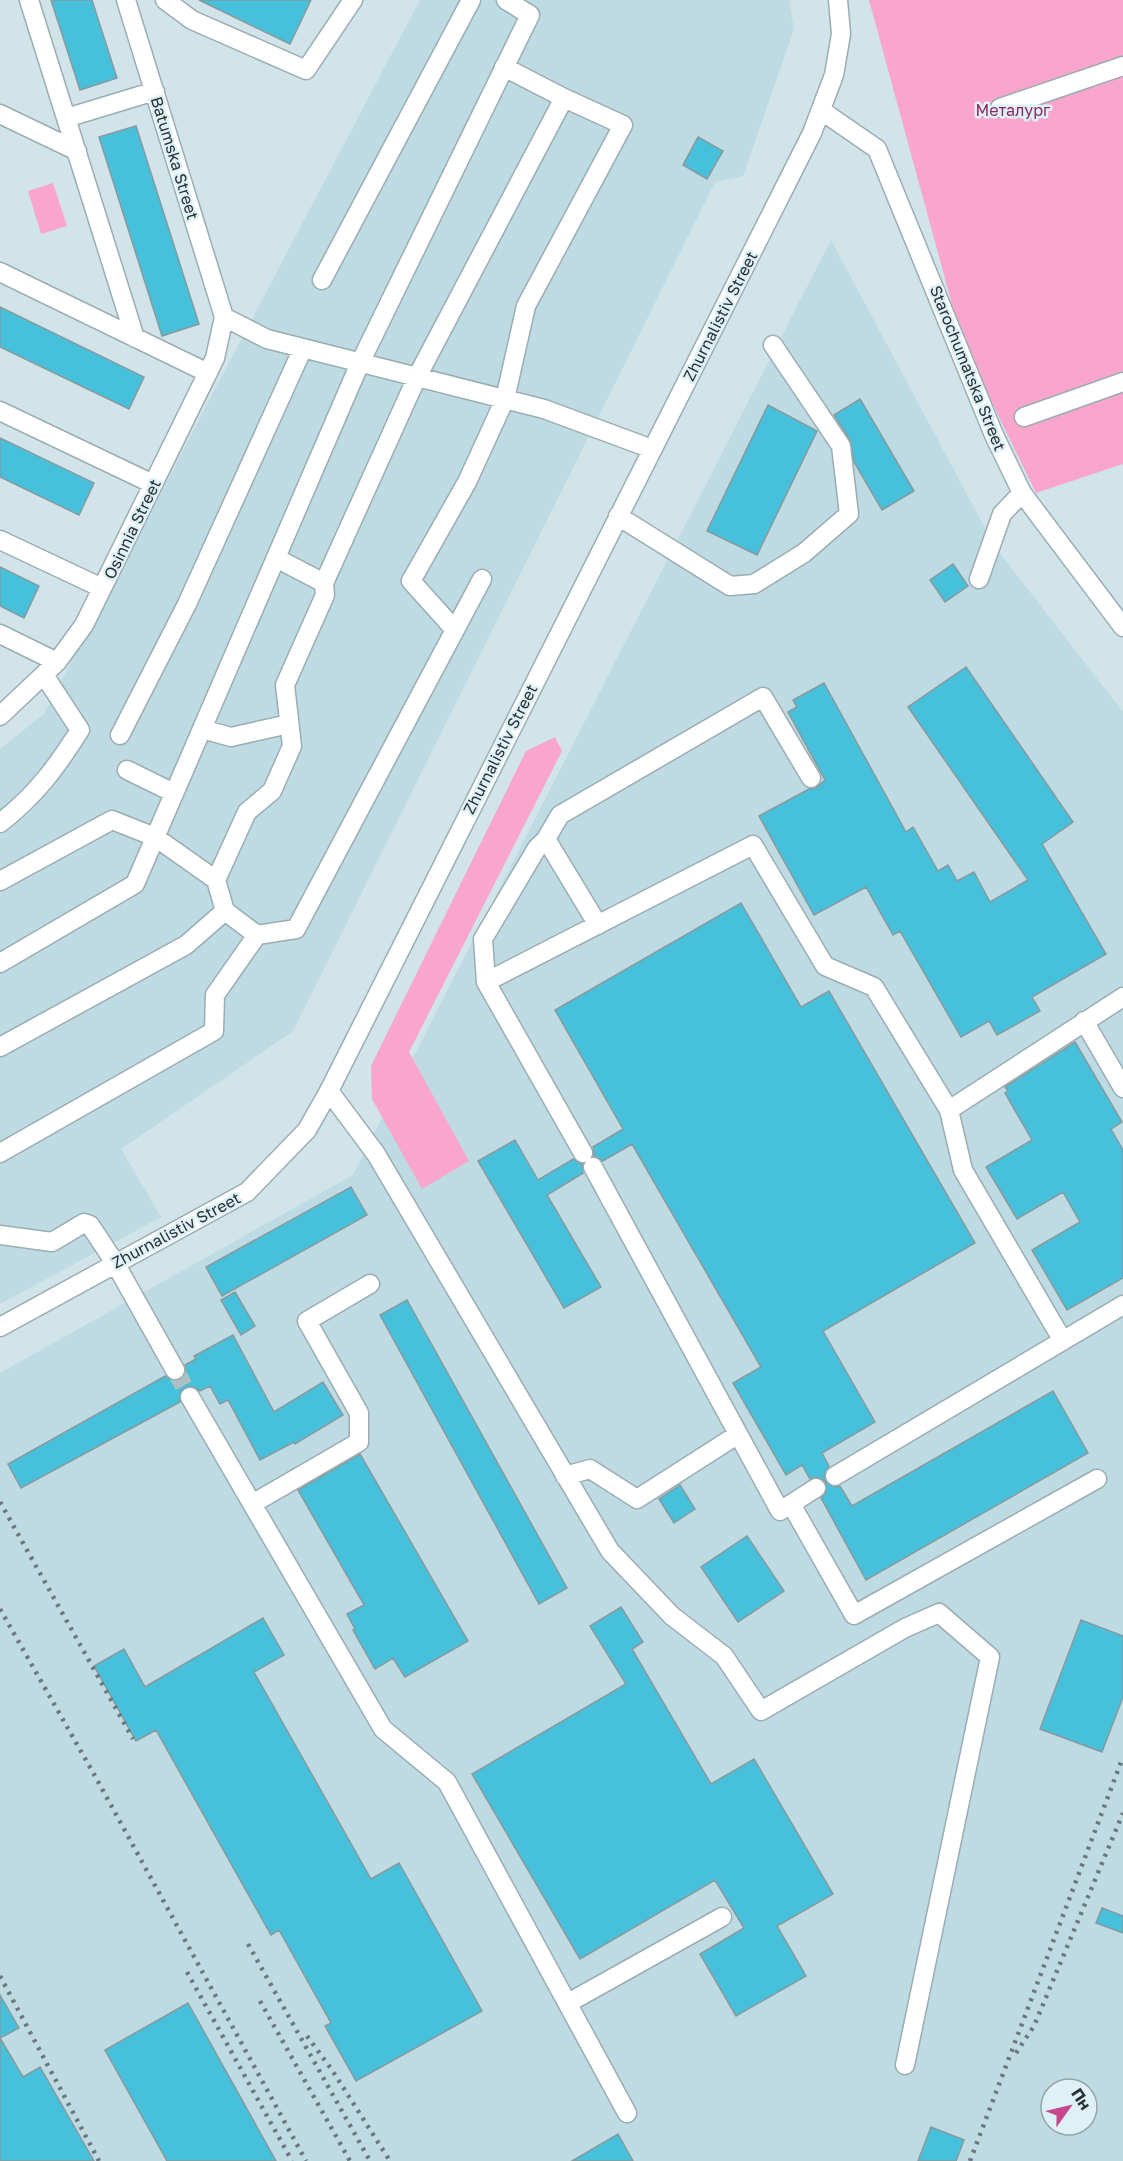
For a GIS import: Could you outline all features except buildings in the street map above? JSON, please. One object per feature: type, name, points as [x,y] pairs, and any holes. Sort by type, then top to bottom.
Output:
[{"type":"street","points":[[29,0],[135,338]]},
{"type":"street","name":"Batumska Street","points":[[126,0],[224,317]]},
{"type":"street","points":[[165,0],[192,20],[306,70],[352,0]]},
{"type":"street","points":[[322,280],[471,0]]},
{"type":"street","points":[[0,963],[135,884],[360,363],[530,15],[506,0]]},
{"type":"street","name":"Zhurnalistiv Street","points":[[0,1327],[248,1192],[307,1131],[822,111],[834,75],[842,34],[837,0]]},
{"type":"street","points":[[1000,108],[1123,66]]},
{"type":"street","points":[[455,630],[411,581],[467,482],[506,399],[526,306],[623,125],[504,68]]},
{"type":"street","points":[[66,118],[155,91]]},
{"type":"street","points":[[216,880],[247,812],[272,791],[292,746],[285,685],[325,596],[324,583],[417,377],[564,98]]},
{"type":"street","name":"Starochumatska Street","points":[[822,111],[877,149],[994,435],[1022,494],[1123,627]]},
{"type":"street","points":[[0,114],[77,151]]},
{"type":"street","points":[[0,272],[208,373]]},
{"type":"street","points":[[224,317],[267,339],[544,409],[652,449]]},
{"type":"street","name":"Osinnia Street","points":[[0,716],[57,662],[84,625],[208,373],[215,357],[224,317]]},
{"type":"street","points":[[618,516],[730,586],[754,584],[804,553],[849,514],[841,446],[773,345]]},
{"type":"street","points":[[120,735],[187,604],[303,348]]},
{"type":"street","points":[[1024,417],[1123,382]]},
{"type":"street","points":[[0,411],[153,484]]},
{"type":"street","points":[[979,579],[1002,514],[1022,494]]},
{"type":"street","points":[[0,540],[102,588]]},
{"type":"street","points":[[276,558],[324,583]]},
{"type":"street","points":[[0,1153],[214,1031],[215,995],[257,935],[296,928],[482,579]]},
{"type":"street","points":[[0,634],[57,662]]},
{"type":"street","points":[[0,823],[21,807],[53,773],[80,730],[44,675]]},
{"type":"street","points":[[811,778],[763,697],[560,815],[546,839],[537,848],[483,939],[486,982],[588,1160],[736,1435],[780,1511],[816,1488]]},
{"type":"street","points":[[202,729],[231,737],[290,724]]},
{"type":"street","points":[[127,770],[174,793]]},
{"type":"street","points":[[0,881],[112,820],[155,837],[216,880],[225,910],[257,935]]},
{"type":"street","points":[[546,839],[598,925]]},
{"type":"street","points":[[486,982],[753,844],[825,966],[874,987],[949,1110],[963,1170],[1063,1341]]},
{"type":"street","points":[[0,1047],[186,945],[225,910]]},
{"type":"street","points":[[949,1110],[1084,1020],[1123,997]]},
{"type":"street","points":[[1084,1020],[1123,1088]]},
{"type":"street","points":[[329,1091],[376,1154],[610,1551],[672,1616],[724,1656],[761,1711],[905,1628],[939,1613],[990,1657],[905,2065]]},
{"type":"street","points":[[0,1235],[52,1242],[84,1223],[90,1225],[115,1263],[175,1370]]},
{"type":"street","points":[[252,1504],[358,1442],[359,1413],[307,1321],[370,1284]]},
{"type":"street","points":[[835,1476],[1123,1305]]},
{"type":"street","points":[[190,1397],[383,1729],[447,1782],[627,2113]]},
{"type":"street","points":[[565,1476],[590,1469],[637,1499],[736,1435]]},
{"type":"street","points":[[791,1504],[854,1615],[1097,1479]]},
{"type":"street","points":[[568,2003],[722,1917]]},
{"type":"shaded area","points":[[420,0],[789,0],[794,29],[743,176],[715,182],[293,1031],[121,1149],[161,1217],[0,1304],[0,749],[44,714]]},
{"type":"shaded area","points":[[831,240],[995,547],[1123,712],[1123,2161],[0,2161],[0,1373],[353,1175]]},
{"type":"green space","name":"Металург","points":[[869,0],[1123,0],[1123,464],[1036,493],[962,341]]},
{"type":"green space","points":[[53,183],[67,226],[41,234],[28,191]]},
{"type":"green space","points":[[555,737],[562,751],[409,1052],[469,1161],[422,1189],[372,1099],[371,1066],[526,751]]},
{"type":"tunnel","points":[[175,1370],[190,1397]]},
{"type":"railway","points":[[0,1502],[133,1739]]},
{"type":"railway","points":[[0,1609],[95,1776],[306,2161]]},
{"type":"railway","points":[[970,2161],[1123,1757]]},
{"type":"railway","points":[[1016,2053],[1034,2026],[1123,1813]]},
{"type":"railway","points":[[248,1944],[370,2161]]},
{"type":"railway","points":[[187,1972],[292,2161]]},
{"type":"railway","points":[[0,1976],[99,2161]]},
{"type":"railway","points":[[260,2001],[350,2161]]},
{"type":"railway","points":[[307,2036],[332,2070],[390,2161]]}]
